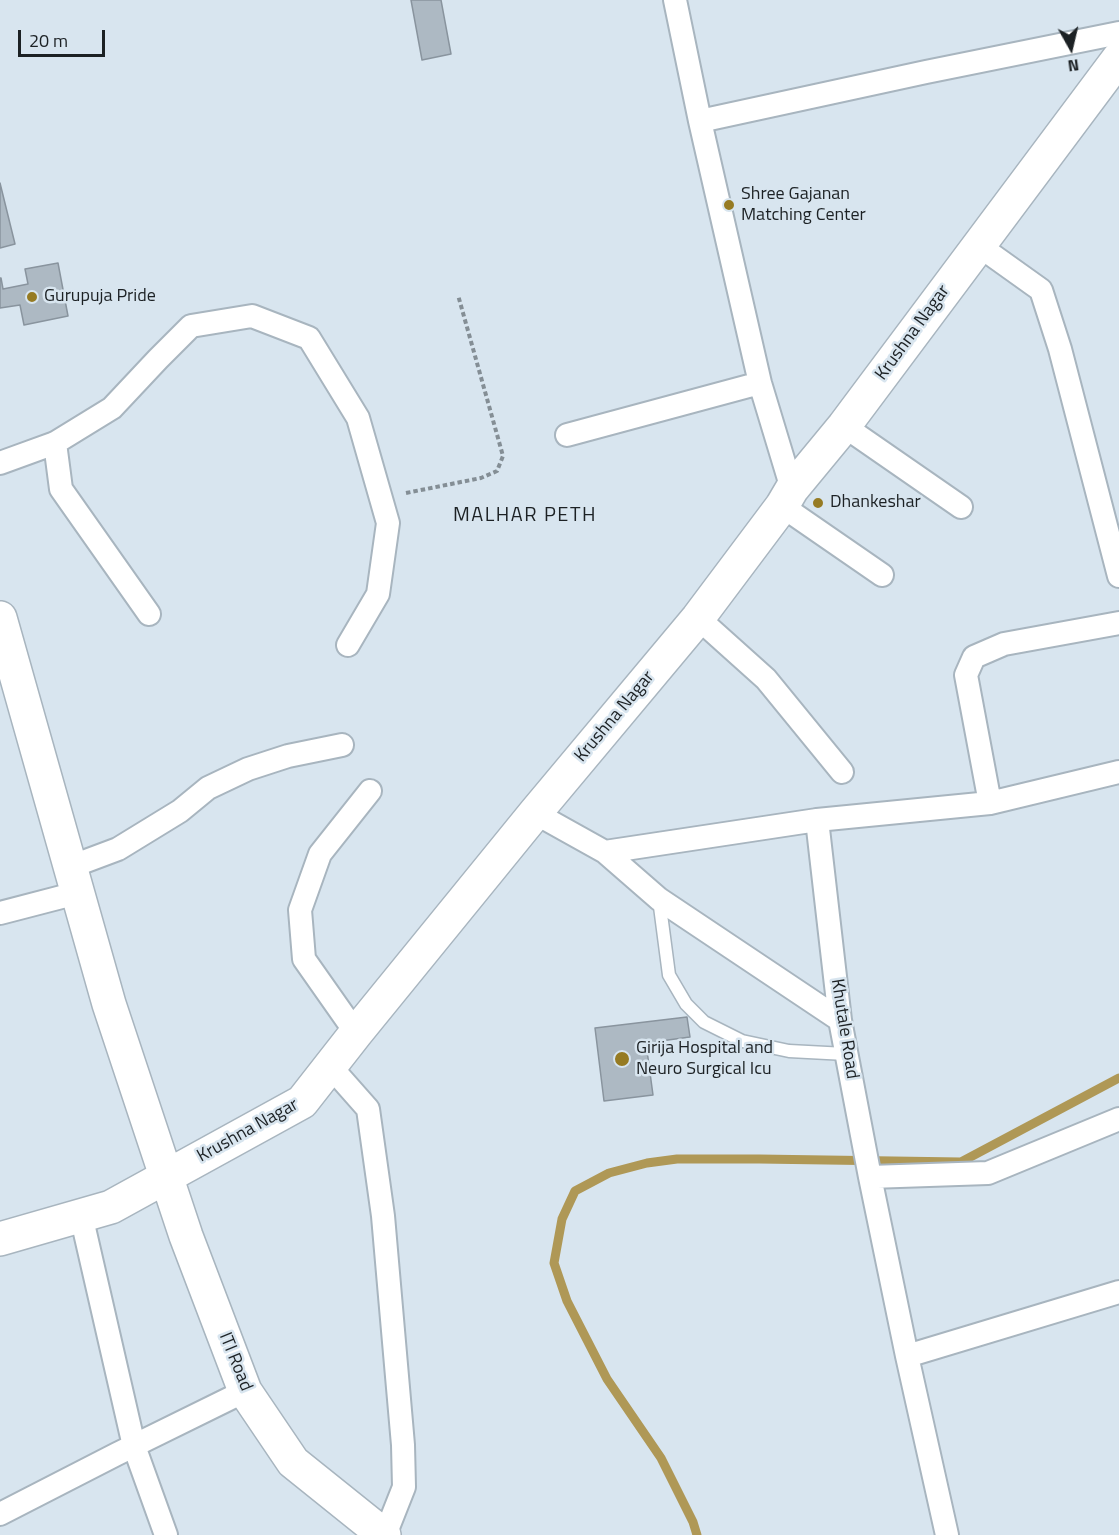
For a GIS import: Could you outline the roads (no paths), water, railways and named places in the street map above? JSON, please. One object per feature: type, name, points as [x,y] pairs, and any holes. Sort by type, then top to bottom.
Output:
[{"type":"main road","name":"Krushna Nagar","points":[[0,1239],[111,1207],[302,1102],[535,813],[698,618],[1119,58]]},
{"type":"main road","name":"ITI Road","points":[[0,618],[109,1004],[186,1236],[245,1391],[293,1462],[385,1535]]},
{"type":"street","points":[[675,0],[700,121],[787,498],[882,575]]},
{"type":"street","points":[[700,121],[1119,33]]},
{"type":"street","points":[[978,245],[1041,290],[1060,349],[1116,551],[1119,576]]},
{"type":"street","points":[[0,463],[55,443],[112,408],[191,326],[252,316],[309,338],[358,418],[388,523],[378,594],[348,645]]},
{"type":"street","points":[[567,435],[760,383]]},
{"type":"street","points":[[844,426],[961,507]]},
{"type":"street","points":[[55,443],[61,489],[149,614]]},
{"type":"street","points":[[698,618],[766,679],[842,772]]},
{"type":"street","points":[[990,803],[966,675],[974,657],[1004,644],[1119,623]]},
{"type":"street","points":[[0,913],[73,880],[180,811],[208,788],[248,769],[288,756],[342,745]]},
{"type":"street","points":[[605,852],[817,820],[990,803],[1119,772]]},
{"type":"street","points":[[356,1033],[304,959],[300,910],[320,854],[370,791]]},
{"type":"street","points":[[535,813],[605,852],[659,899],[840,1020]]},
{"type":"street","name":"Khutale Road","points":[[817,820],[846,1054],[907,1356],[947,1535]]},
{"type":"street","points":[[330,1066],[368,1109],[383,1216],[403,1445],[404,1487],[385,1535]]},
{"type":"street","points":[[867,1162],[988,1173],[1119,1119]]},
{"type":"street","points":[[81,1215],[134,1446],[166,1535]]},
{"type":"street","points":[[907,1356],[1119,1292]]},
{"type":"street","points":[[0,1514],[245,1391]]},
{"type":"lane","points":[[659,899],[669,975],[686,1004],[704,1022],[742,1041],[789,1051],[846,1054]]},
{"type":"waterway","points":[[697,1535],[693,1522],[661,1458],[607,1379],[567,1301],[554,1263],[562,1219],[575,1191],[609,1173],[647,1163],[677,1159],[961,1162],[1119,1078]]},
{"type":"place","name":"Shree Gajanan Matching Center","points":[[729,205]]},
{"type":"place","name":"Gurupuja Pride","points":[[32,297]]},
{"type":"place","name":"Dhankeshar","points":[[818,503]]},
{"type":"place","name":"Girija Hospital and Neuro Surgical Icu","points":[[622,1059]]},
{"type":"district","name":"MALHAR PETH","points":[[525,516]]}]
